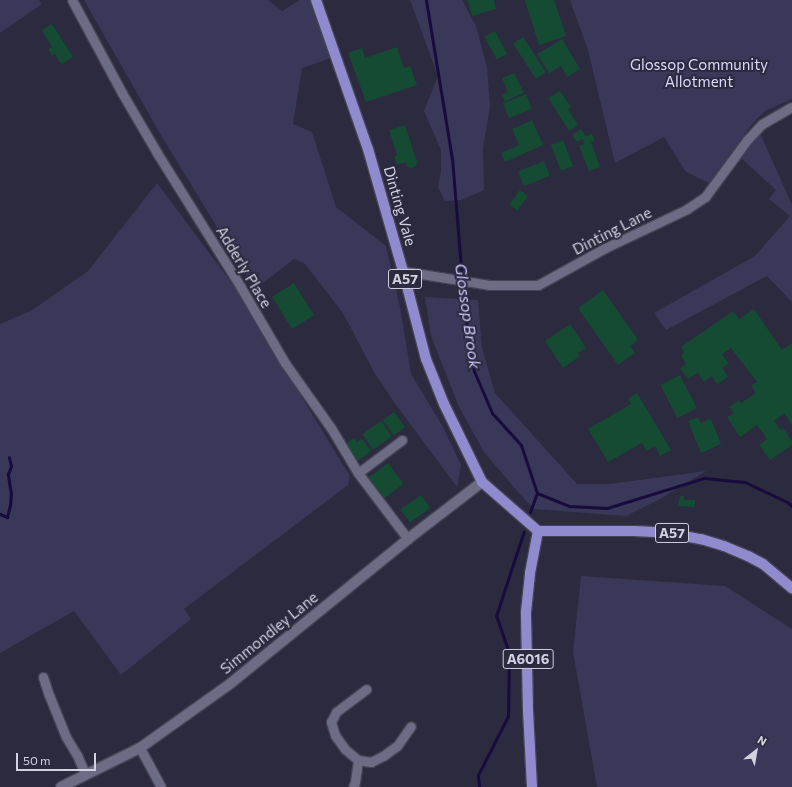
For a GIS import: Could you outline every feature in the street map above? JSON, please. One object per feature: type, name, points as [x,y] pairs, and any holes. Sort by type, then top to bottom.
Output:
[{"type":"main road","name":"Dinting Vale","points":[[316,0],[368,149],[403,271],[426,359],[444,404],[482,482],[538,531]]},
{"type":"main road","name":"A57","points":[[538,531],[634,531],[669,533],[701,539],[724,546],[753,559],[775,573],[792,588]]},
{"type":"main road","name":"A6016","points":[[532,787],[528,711],[526,612],[530,573],[538,531]]},
{"type":"street","name":"Adderly Place","points":[[72,0],[122,93],[240,286],[285,363],[331,428],[358,473],[408,539]]},
{"type":"street","name":"Dinting Lane","points":[[403,271],[480,284],[521,286],[538,285],[605,248],[687,209],[705,197],[747,140],[762,124],[792,107]]},
{"type":"street","points":[[358,473],[402,440]]},
{"type":"street","name":"Simmondley Lane","points":[[61,787],[140,748],[240,675],[408,539],[482,482]]},
{"type":"street","points":[[43,677],[48,696],[66,738],[77,755],[85,774]]},
{"type":"street","points":[[366,689],[336,712],[331,722],[335,735],[345,748],[358,760],[371,762],[383,756],[397,746],[412,726]]},
{"type":"street","points":[[140,748],[161,787]]},
{"type":"street","points":[[353,787],[358,760]]},
{"type":"green space","points":[[0,0],[39,0],[42,4],[0,33]]},
{"type":"green space","points":[[84,0],[268,0],[282,11],[300,0],[311,0],[331,58],[302,68],[293,124],[312,132],[336,207],[386,246],[400,307],[411,374],[443,427],[461,465],[457,487],[394,402],[375,374],[343,313],[304,263],[294,259],[255,289],[162,137]]},
{"type":"green space","points":[[410,0],[462,0],[476,26],[487,68],[490,106],[483,148],[484,190],[461,200],[445,201],[438,187],[441,171],[441,150],[424,111],[438,76]]},
{"type":"green space","name":"Glossop Community Allotment","points":[[570,0],[792,0],[792,99],[765,111],[752,124],[709,183],[686,172],[664,137],[615,163],[588,50]]},
{"type":"green space","points":[[760,133],[792,205],[792,302],[767,276],[666,330],[654,313],[755,256],[790,216],[769,199],[776,190],[741,158]]},
{"type":"green space","points":[[157,183],[233,285],[350,476],[348,485],[184,609],[191,619],[121,675],[74,611],[0,653],[0,324],[31,311],[88,271]]},
{"type":"green space","points":[[425,297],[478,300],[482,348],[495,393],[577,484],[610,484],[706,471],[660,499],[626,516],[534,509],[484,452],[459,407],[431,336]]},
{"type":"green space","points":[[581,576],[725,586],[792,629],[792,787],[597,787],[573,652]]},
{"type":"building","points":[[467,0],[494,0],[496,9],[472,16]]},
{"type":"building","points":[[554,0],[566,36],[539,45],[525,1]]},
{"type":"building","points":[[52,24],[73,57],[61,64],[55,54],[52,56],[48,50],[52,47],[42,30]]},
{"type":"building","points":[[495,31],[507,54],[497,60],[484,37]]},
{"type":"building","points":[[523,37],[546,72],[536,79],[513,44]]},
{"type":"building","points":[[562,39],[580,69],[567,77],[561,66],[549,73],[537,54]]},
{"type":"building","points":[[397,47],[404,68],[410,66],[417,85],[366,102],[348,53],[362,48],[365,58]]},
{"type":"building","points":[[514,73],[524,93],[505,101],[502,95],[508,92],[502,78]]},
{"type":"building","points":[[560,91],[571,107],[568,109],[578,125],[569,131],[548,98]]},
{"type":"building","points":[[526,94],[532,109],[509,118],[503,103]]},
{"type":"building","points":[[532,120],[543,145],[505,162],[501,153],[519,145],[512,129]]},
{"type":"building","points":[[405,125],[417,162],[416,166],[411,168],[407,166],[406,162],[397,165],[394,156],[397,155],[389,130]]},
{"type":"building","points":[[581,129],[586,136],[592,134],[594,141],[591,142],[600,167],[589,171],[579,146],[584,144],[583,139],[577,142],[572,135]]},
{"type":"building","points":[[563,140],[573,166],[561,171],[551,145]]},
{"type":"building","points":[[544,161],[550,176],[524,186],[518,171]]},
{"type":"building","points":[[520,190],[528,196],[517,210],[509,204]]},
{"type":"building","points":[[294,283],[314,315],[292,329],[272,297]]},
{"type":"building","points":[[603,290],[638,340],[630,346],[635,353],[618,365],[578,308]]},
{"type":"building","points":[[754,309],[782,350],[792,343],[792,425],[784,413],[774,421],[781,430],[783,428],[792,441],[792,445],[770,460],[759,445],[767,439],[757,425],[740,437],[727,417],[734,413],[729,407],[739,400],[741,403],[756,393],[751,385],[757,382],[731,348],[722,354],[729,364],[722,368],[728,377],[717,384],[712,376],[704,382],[698,373],[688,379],[680,368],[686,364],[681,355],[684,352],[681,347],[733,311],[739,319]]},
{"type":"building","points":[[570,324],[586,348],[578,353],[580,356],[563,368],[545,341]]},
{"type":"building","points":[[680,375],[697,408],[677,418],[660,385]]},
{"type":"building","points":[[637,393],[671,450],[660,456],[655,446],[647,451],[642,443],[608,462],[588,429],[631,404],[628,399]]},
{"type":"building","points":[[394,412],[405,427],[394,436],[383,420]]},
{"type":"building","points":[[698,417],[701,423],[711,419],[721,444],[701,453],[688,421]]},
{"type":"building","points":[[381,421],[392,437],[373,450],[362,434]]},
{"type":"building","points":[[354,438],[357,442],[362,439],[371,451],[355,463],[344,445]]},
{"type":"building","points":[[388,463],[404,484],[384,498],[369,477]]},
{"type":"building","points":[[421,495],[430,508],[410,522],[401,509]]},
{"type":"building","points":[[680,496],[684,496],[684,500],[695,500],[695,507],[678,506]]},
{"type":"waterway","name":"Glossop Brook","points":[[426,0],[452,158],[465,316],[474,371],[492,413],[521,445],[537,493],[569,506],[607,508],[704,478],[745,482],[787,502],[792,506]]},
{"type":"waterway","points":[[0,514],[7,517],[10,505],[11,494],[8,474],[11,466],[9,457]]},
{"type":"waterway","points":[[530,512],[537,493]]},
{"type":"waterway","points":[[479,787],[478,775],[508,716],[509,653],[496,616],[524,531]]}]
